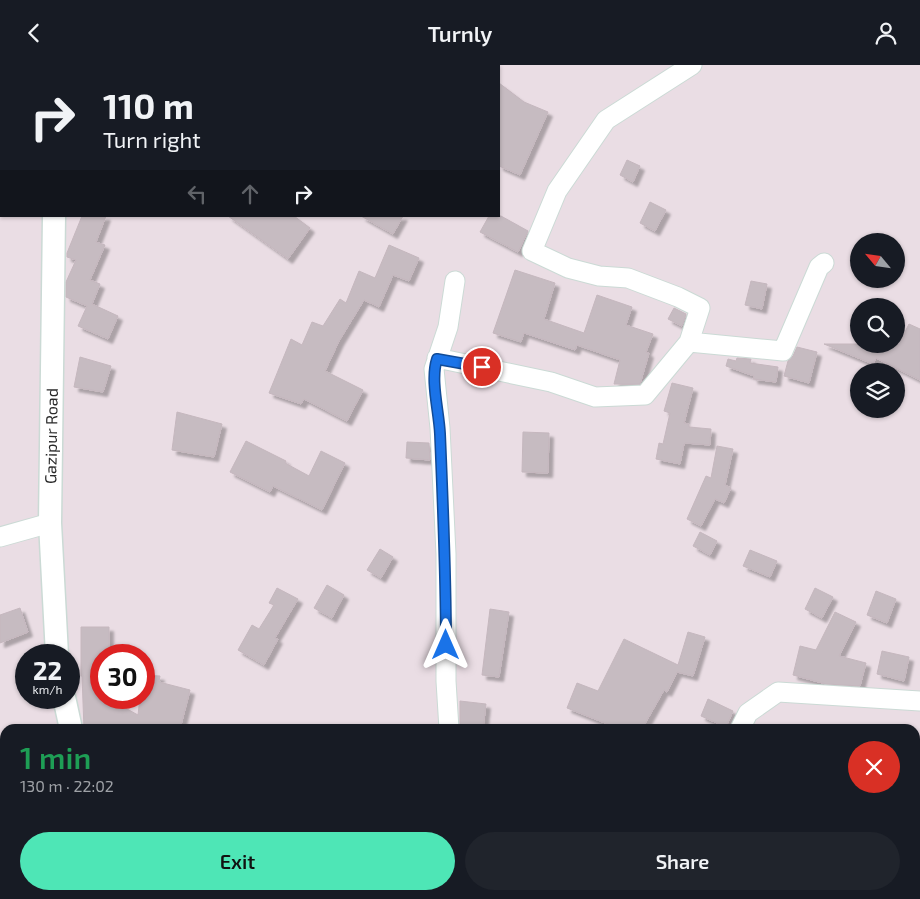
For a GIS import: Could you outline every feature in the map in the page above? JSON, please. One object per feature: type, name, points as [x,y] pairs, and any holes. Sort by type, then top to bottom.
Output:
[{"type":"street","points":[[437,359],[551,382],[595,397],[645,395],[689,342],[700,308],[678,297],[628,278],[599,276],[568,268],[532,251],[557,191],[606,120],[692,65]]},
{"type":"street","name":"Gazipur Road","points":[[54,217],[50,523],[56,644]]},
{"type":"street","points":[[689,342],[783,351],[819,267],[824,263]]},
{"type":"street","points":[[449,724],[446,681],[446,554],[440,428],[434,369],[448,327],[455,281]]},
{"type":"street","points":[[0,537],[50,523]]},
{"type":"street","points":[[742,724],[748,713],[778,692],[920,701]]},
{"type":"street","points":[[67,709],[70,724]]},
{"type":"building","points":[[500,84],[524,102],[548,112],[520,175],[500,166]]},
{"type":"building","points":[[627,160],[640,166],[633,182],[620,175]]},
{"type":"building","points":[[650,202],[666,210],[655,231],[640,223]]},
{"type":"building","points":[[500,216],[528,231],[518,252],[480,232],[488,217]]},
{"type":"building","points":[[82,217],[106,217],[96,242],[105,245],[90,280],[100,284],[92,304],[118,316],[108,339],[78,326],[87,306],[66,297],[66,282],[76,260],[67,257]]},
{"type":"building","points":[[229,217],[295,217],[310,228],[288,259]]},
{"type":"building","points":[[363,217],[402,217],[393,234]]},
{"type":"building","points":[[389,245],[419,258],[409,281],[393,275],[379,307],[364,300],[339,341],[325,371],[363,390],[347,421],[304,399],[301,404],[269,393],[291,339],[302,345],[312,322],[323,326],[340,299],[346,303],[359,271],[375,278]]},
{"type":"building","points":[[515,270],[555,283],[544,319],[584,333],[597,295],[632,307],[626,325],[653,334],[646,352],[649,353],[640,384],[614,384],[620,360],[577,345],[575,350],[524,333],[521,342],[493,333]]},
{"type":"building","points":[[751,281],[767,284],[762,309],[745,305]]},
{"type":"building","points":[[674,308],[686,314],[682,326],[668,319]]},
{"type":"building","points":[[909,324],[920,329],[920,380],[905,372],[905,363],[886,363],[876,358],[874,363],[871,363],[824,344],[850,344],[850,353],[905,353],[905,332]]},
{"type":"building","points":[[797,347],[817,352],[809,383],[784,376],[788,361],[793,356]]},
{"type":"building","points":[[80,357],[111,366],[103,392],[74,387]]},
{"type":"building","points":[[737,358],[751,359],[750,363],[778,367],[776,382],[753,379],[754,376],[726,366],[728,359],[736,361]]},
{"type":"building","points":[[672,383],[693,388],[684,423],[689,424],[689,427],[711,429],[710,445],[684,444],[680,464],[656,459],[659,443],[663,444],[670,413],[664,411]]},
{"type":"building","points":[[177,412],[222,424],[214,457],[172,450]]},
{"type":"building","points":[[523,432],[549,433],[548,473],[522,472]]},
{"type":"building","points":[[246,441],[286,461],[285,463],[309,476],[321,451],[345,463],[322,510],[273,486],[270,492],[230,472]]},
{"type":"building","points":[[407,442],[429,443],[430,460],[406,458]]},
{"type":"building","points":[[717,446],[733,449],[725,485],[731,488],[724,503],[715,499],[701,526],[687,519],[706,476],[711,478]]},
{"type":"building","points":[[700,532],[717,541],[710,555],[693,546]]},
{"type":"building","points":[[380,549],[393,557],[381,578],[367,570]]},
{"type":"building","points":[[750,550],[777,561],[770,577],[743,566]]},
{"type":"building","points":[[327,585],[344,595],[332,618],[314,608]]},
{"type":"building","points":[[277,588],[298,599],[275,638],[278,639],[264,665],[238,650],[252,625],[259,629],[274,605],[269,603]]},
{"type":"building","points":[[815,588],[833,597],[822,618],[805,609]]},
{"type":"building","points":[[876,591],[896,599],[887,623],[867,615]]},
{"type":"building","points":[[20,608],[28,632],[0,643],[0,615]]},
{"type":"building","points":[[490,609],[509,612],[499,677],[482,675]]},
{"type":"building","points":[[835,612],[856,622],[839,656],[866,663],[860,686],[826,684],[793,675],[800,646],[816,650]]},
{"type":"building","points":[[81,627],[109,627],[109,644],[90,644],[90,709],[127,709],[138,715],[139,709],[155,709],[155,676],[160,676],[159,682],[190,690],[181,724],[84,724]]},
{"type":"building","points":[[688,632],[705,637],[693,676],[677,672],[667,692],[664,690],[645,724],[607,724],[567,708],[577,683],[598,691],[624,639],[678,665]]},
{"type":"building","points":[[882,651],[909,657],[904,681],[877,674]]},
{"type":"building","points":[[708,699],[733,711],[727,724],[719,724],[701,716]]},
{"type":"building","points":[[460,701],[486,704],[484,724],[460,724]]},
{"type":"route","points":[[446,645],[446,554],[440,428],[434,369],[437,359],[482,367]]}]
